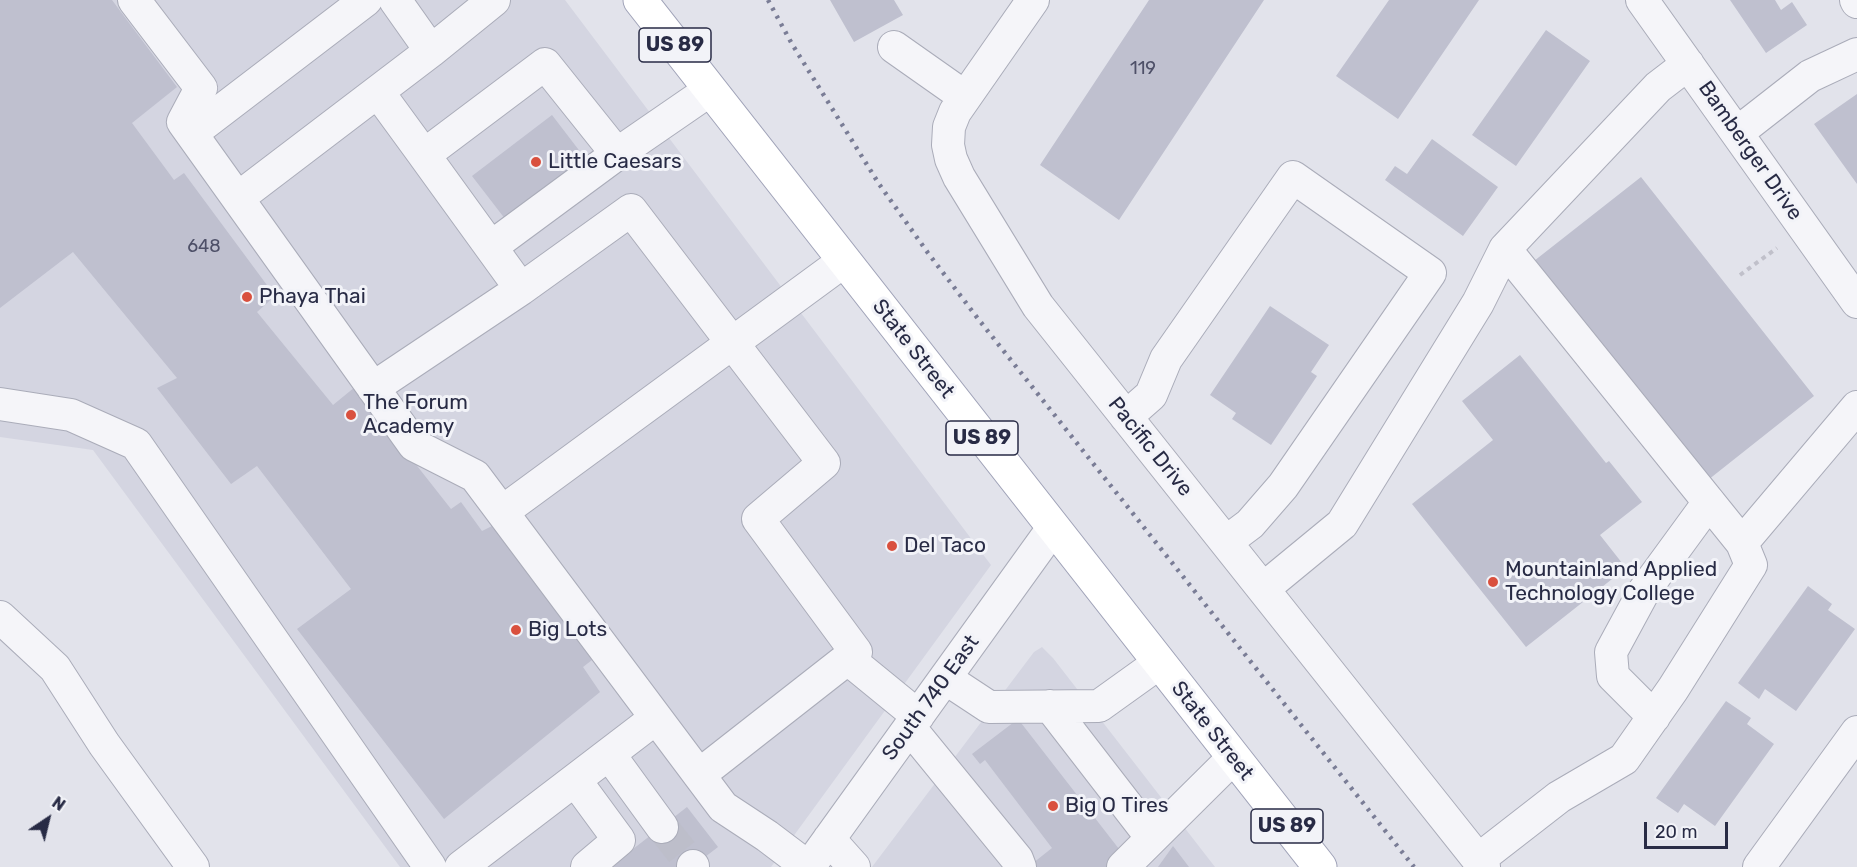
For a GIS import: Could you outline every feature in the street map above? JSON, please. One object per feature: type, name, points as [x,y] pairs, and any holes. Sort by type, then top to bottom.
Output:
[{"type":"main road","name":"State Street","points":[[640,0],[1320,867]]},
{"type":"street","points":[[134,0],[201,88],[183,122],[414,445],[475,476],[723,807],[808,867]]},
{"type":"street","points":[[192,133],[366,0]]},
{"type":"street","points":[[395,0],[431,51]]},
{"type":"street","points":[[238,198],[378,92],[494,0]]},
{"type":"street","name":"Bamberger Drive","points":[[1642,0],[1857,302]]},
{"type":"street","name":"Pacific Drive","points":[[1028,2],[965,97],[949,128],[948,145],[959,177],[1038,306],[1481,864]]},
{"type":"street","points":[[894,46],[965,97]]},
{"type":"street","points":[[1737,133],[1810,76],[1857,54]]},
{"type":"street","points":[[424,154],[545,64],[617,154]]},
{"type":"street","points":[[1263,589],[1342,524],[1478,303],[1505,249],[1658,87],[1688,64]]},
{"type":"street","points":[[491,248],[617,154],[710,90]]},
{"type":"street","points":[[378,92],[521,289]]},
{"type":"street","points":[[1126,417],[1151,395],[1166,359],[1293,177],[1430,273],[1282,486],[1250,524],[1226,542]]},
{"type":"street","points":[[373,388],[521,289],[631,210],[824,463],[758,519],[856,652],[699,775]]},
{"type":"street","points":[[1481,864],[1560,797],[1624,759],[1673,689],[1751,565],[1742,543],[1505,249]]},
{"type":"street","points":[[502,512],[844,261]]},
{"type":"street","points":[[0,404],[71,415],[136,444],[430,867]]},
{"type":"street","points":[[1742,543],[1857,407]]},
{"type":"street","points":[[1654,717],[1613,676],[1611,652],[1644,591],[1709,502]]},
{"type":"street","name":"South 740 East","points":[[808,867],[1053,528]]},
{"type":"street","points":[[0,617],[55,668],[104,744],[193,867]]},
{"type":"street","points":[[847,658],[914,722],[1017,859],[1020,867]]},
{"type":"street","points":[[945,678],[989,707],[1099,706],[1159,663]]},
{"type":"street","points":[[1050,706],[1152,838]]},
{"type":"street","points":[[462,867],[656,718]]},
{"type":"street","points":[[1759,867],[1857,732]]},
{"type":"street","points":[[609,754],[662,826]]},
{"type":"street","points":[[1123,867],[1233,758]]},
{"type":"street","points":[[575,780],[619,840],[587,867]]},
{"type":"street","points":[[829,839],[854,867]]},
{"type":"path","points":[[1740,275],[1777,248]]},
{"type":"shaded area","points":[[0,0],[565,0],[991,565],[771,867],[400,867],[93,450],[0,437]]},
{"type":"shaded area","points":[[1042,647],[1053,658],[1215,867],[872,867],[1034,652]]},
{"type":"building","points":[[0,0],[112,0],[177,87],[132,123],[174,180],[184,173],[275,296],[257,312],[333,405],[355,387],[451,509],[461,502],[482,531],[492,526],[592,660],[583,667],[600,692],[444,819],[297,629],[351,589],[257,466],[231,484],[157,388],[177,378],[73,252],[0,308]]},
{"type":"building","points":[[830,0],[894,0],[903,15],[854,42]]},
{"type":"building","points":[[1149,0],[1264,0],[1119,220],[1040,165]]},
{"type":"building","points":[[1389,0],[1479,0],[1398,119],[1336,76]]},
{"type":"building","points":[[1730,0],[1775,0],[1781,10],[1792,2],[1807,25],[1766,53]]},
{"type":"building","points":[[1546,30],[1590,61],[1516,166],[1472,135]]},
{"type":"building","points":[[1857,94],[1857,184],[1814,124]]},
{"type":"building","points":[[552,115],[588,162],[509,224],[472,176]]},
{"type":"building","points":[[1432,139],[1498,187],[1463,236],[1385,180],[1395,166],[1407,174]]},
{"type":"building","points":[[1641,177],[1814,396],[1708,480],[1534,261]]},
{"type":"building","points":[[1270,306],[1329,345],[1311,372],[1317,376],[1271,445],[1232,419],[1236,413],[1210,395]]},
{"type":"building","points":[[1520,355],[1606,463],[1609,461],[1642,502],[1600,535],[1626,568],[1526,647],[1412,504],[1493,440],[1462,401]]},
{"type":"building","points":[[1808,586],[1832,604],[1828,610],[1855,629],[1796,711],[1765,689],[1759,699],[1738,683]]},
{"type":"building","points":[[1726,701],[1751,718],[1747,724],[1774,744],[1715,826],[1684,804],[1678,813],[1656,798]]},
{"type":"building","name":"Big O Tires","points":[[1018,719],[1126,858],[1114,867],[1028,867],[1052,848],[985,760],[980,764],[972,754]]},
{"type":"building","points":[[687,807],[718,847],[692,867],[610,867]]},
{"type":"building","points":[[1173,846],[1189,867],[1158,867]]},
{"type":"tunnel","points":[[662,827],[693,866]]},
{"type":"railway","points":[[768,0],[792,44],[879,184],[928,253],[1414,867]]},
{"type":"place","name":"Little Caesars","points":[[536,162]]},
{"type":"place","name":"Phaya Thai","points":[[247,297]]},
{"type":"place","name":"The Forum Academy","points":[[351,415]]},
{"type":"place","name":"Del Taco","points":[[892,546]]},
{"type":"place","name":"Mountainland Applied Technology College","points":[[1493,582]]},
{"type":"place","name":"Big Lots","points":[[516,630]]},
{"type":"place","name":"Big O Tires","points":[[1053,806]]}]
